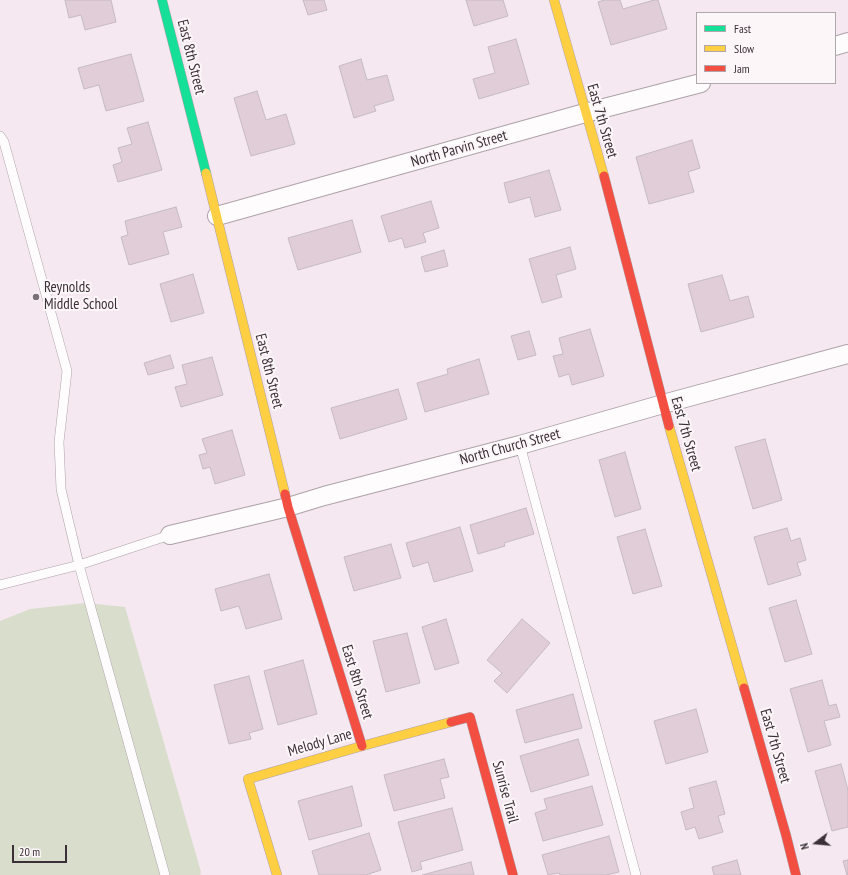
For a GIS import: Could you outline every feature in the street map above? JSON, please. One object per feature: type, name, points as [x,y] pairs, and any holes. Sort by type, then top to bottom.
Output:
[{"type":"street","name":"East 8th Street","points":[[162,0],[217,216],[288,507],[362,746]]},
{"type":"street","name":"East 7th Street","points":[[554,0],[586,113],[663,404],[786,835],[796,875]]},
{"type":"street","points":[[836,46],[848,42]]},
{"type":"street","name":"North Parvin Street","points":[[217,216],[586,113],[697,84]]},
{"type":"street","name":"North Church Street","points":[[170,536],[288,507],[324,496],[520,445],[663,404],[848,354]]},
{"type":"street","name":"Melody Lane","points":[[276,875],[248,779],[470,717]]},
{"type":"street","name":"Sunrise Trail","points":[[470,717],[514,875]]},
{"type":"lane","points":[[0,136],[4,142],[67,371],[59,442],[61,489],[79,565],[165,875]]},
{"type":"lane","points":[[520,445],[636,875]]},
{"type":"lane","points":[[0,585],[79,565],[170,536]]},
{"type":"green space","points":[[86,603],[125,607],[201,872],[200,875],[0,875],[0,621],[30,609]]},
{"type":"building","points":[[65,0],[111,0],[116,22],[85,30],[81,15],[69,18]]},
{"type":"building","points":[[303,0],[324,0],[327,10],[308,15]]},
{"type":"building","points":[[466,0],[503,0],[508,16],[474,26]]},
{"type":"building","points":[[604,0],[620,0],[623,9],[658,0],[667,29],[611,45],[598,2]]},
{"type":"building","points":[[516,39],[529,84],[479,99],[473,79],[495,73],[488,47]]},
{"type":"building","points":[[131,54],[144,101],[106,111],[99,85],[84,89],[78,68]]},
{"type":"building","points":[[361,59],[367,80],[387,75],[394,100],[374,106],[376,111],[354,118],[339,66]]},
{"type":"building","points":[[257,91],[266,120],[286,114],[295,144],[251,156],[234,98]]},
{"type":"building","points":[[148,122],[162,170],[118,182],[113,165],[122,162],[118,148],[132,144],[127,128]]},
{"type":"building","points":[[692,140],[700,168],[688,172],[694,192],[649,204],[636,157]]},
{"type":"building","points":[[549,170],[561,210],[535,217],[530,197],[509,203],[504,183]]},
{"type":"building","points":[[431,201],[439,228],[423,233],[426,242],[405,248],[402,238],[389,242],[381,216]]},
{"type":"building","points":[[176,207],[182,227],[163,232],[169,254],[129,265],[121,237],[128,235],[125,221]]},
{"type":"building","points":[[352,220],[361,252],[298,270],[288,238]]},
{"type":"building","points":[[570,247],[576,269],[556,275],[562,297],[542,303],[529,259]]},
{"type":"building","points":[[444,250],[448,266],[425,272],[421,257]]},
{"type":"building","points":[[193,274],[204,313],[171,322],[160,284]]},
{"type":"building","points":[[722,275],[730,301],[748,296],[754,317],[701,332],[688,284]]},
{"type":"building","points":[[590,329],[604,376],[572,385],[569,374],[559,377],[553,356],[563,354],[559,338]]},
{"type":"building","points":[[529,331],[536,355],[518,360],[511,336]]},
{"type":"building","points":[[170,355],[174,368],[148,375],[144,363]]},
{"type":"building","points":[[212,357],[223,395],[181,407],[175,387],[187,384],[182,365]]},
{"type":"building","points":[[479,359],[489,394],[425,412],[417,383],[448,374],[447,369]]},
{"type":"building","points":[[398,389],[407,419],[340,439],[331,408]]},
{"type":"building","points":[[232,430],[245,475],[215,484],[210,467],[203,469],[199,455],[207,453],[202,439]]},
{"type":"building","points":[[765,439],[782,500],[753,509],[735,447]]},
{"type":"building","points":[[625,452],[641,509],[615,517],[599,460]]},
{"type":"building","points":[[526,508],[534,534],[504,543],[505,546],[478,554],[470,525]]},
{"type":"building","points":[[460,527],[473,571],[434,582],[428,562],[413,567],[406,543]]},
{"type":"building","points":[[787,528],[791,541],[800,538],[806,560],[797,563],[801,575],[768,585],[754,537]]},
{"type":"building","points":[[645,529],[662,586],[633,594],[617,537]]},
{"type":"building","points":[[391,544],[401,578],[354,591],[344,557]]},
{"type":"building","points":[[269,574],[282,619],[246,629],[239,606],[221,611],[215,589]]},
{"type":"building","points":[[796,600],[812,654],[785,662],[769,608]]},
{"type":"building","points":[[446,619],[459,663],[435,670],[422,627]]},
{"type":"building","points":[[522,619],[550,643],[507,693],[494,681],[502,673],[487,660]]},
{"type":"building","points":[[407,633],[420,683],[386,692],[373,641]]},
{"type":"building","points":[[303,660],[317,714],[278,725],[264,671]]},
{"type":"building","points":[[249,676],[263,729],[249,733],[251,739],[229,744],[214,685]]},
{"type":"building","points":[[822,680],[829,706],[836,704],[840,717],[824,721],[831,745],[808,752],[790,689]]},
{"type":"building","points":[[573,694],[582,728],[525,743],[516,710]]},
{"type":"building","points":[[696,709],[708,752],[666,764],[654,721]]},
{"type":"building","points":[[578,739],[589,775],[531,792],[520,756]]},
{"type":"building","points":[[444,759],[449,777],[440,779],[445,798],[394,811],[384,775]]},
{"type":"building","points":[[841,764],[848,790],[848,827],[832,831],[815,771]]},
{"type":"building","points":[[716,781],[725,814],[718,816],[723,832],[699,839],[695,827],[686,830],[681,812],[694,808],[689,788]]},
{"type":"building","points":[[352,786],[362,826],[309,840],[298,801]]},
{"type":"building","points":[[592,786],[603,825],[543,841],[535,813],[547,809],[544,799]]},
{"type":"building","points":[[452,808],[463,850],[420,862],[422,869],[412,872],[398,822]]},
{"type":"building","points":[[369,833],[381,870],[366,875],[319,875],[312,851]]},
{"type":"building","points":[[609,836],[619,872],[606,875],[560,875],[559,873],[548,875],[542,855]]},
{"type":"building","points":[[737,860],[741,875],[714,875],[712,867]]},
{"type":"building","points":[[848,860],[848,875],[847,875],[843,861]]},
{"type":"building","points":[[471,862],[474,875],[422,875]]},
{"type":"traffic: fast","points":[[162,0],[206,173]]},
{"type":"traffic: slow","points":[[554,0],[604,176]]},
{"type":"traffic: slow","points":[[206,173],[285,494]]},
{"type":"traffic: slow","points":[[669,426],[744,688]]},
{"type":"traffic: slow","points":[[277,875],[248,779],[451,722]]},
{"type":"traffic: jam","points":[[604,176],[669,426]]},
{"type":"traffic: jam","points":[[285,494],[362,746]]},
{"type":"traffic: jam","points":[[744,688],[796,875]]},
{"type":"traffic: jam","points":[[451,722],[470,717],[513,875]]},
{"type":"place","name":"Reynolds Middle School","points":[[36,297]]}]
